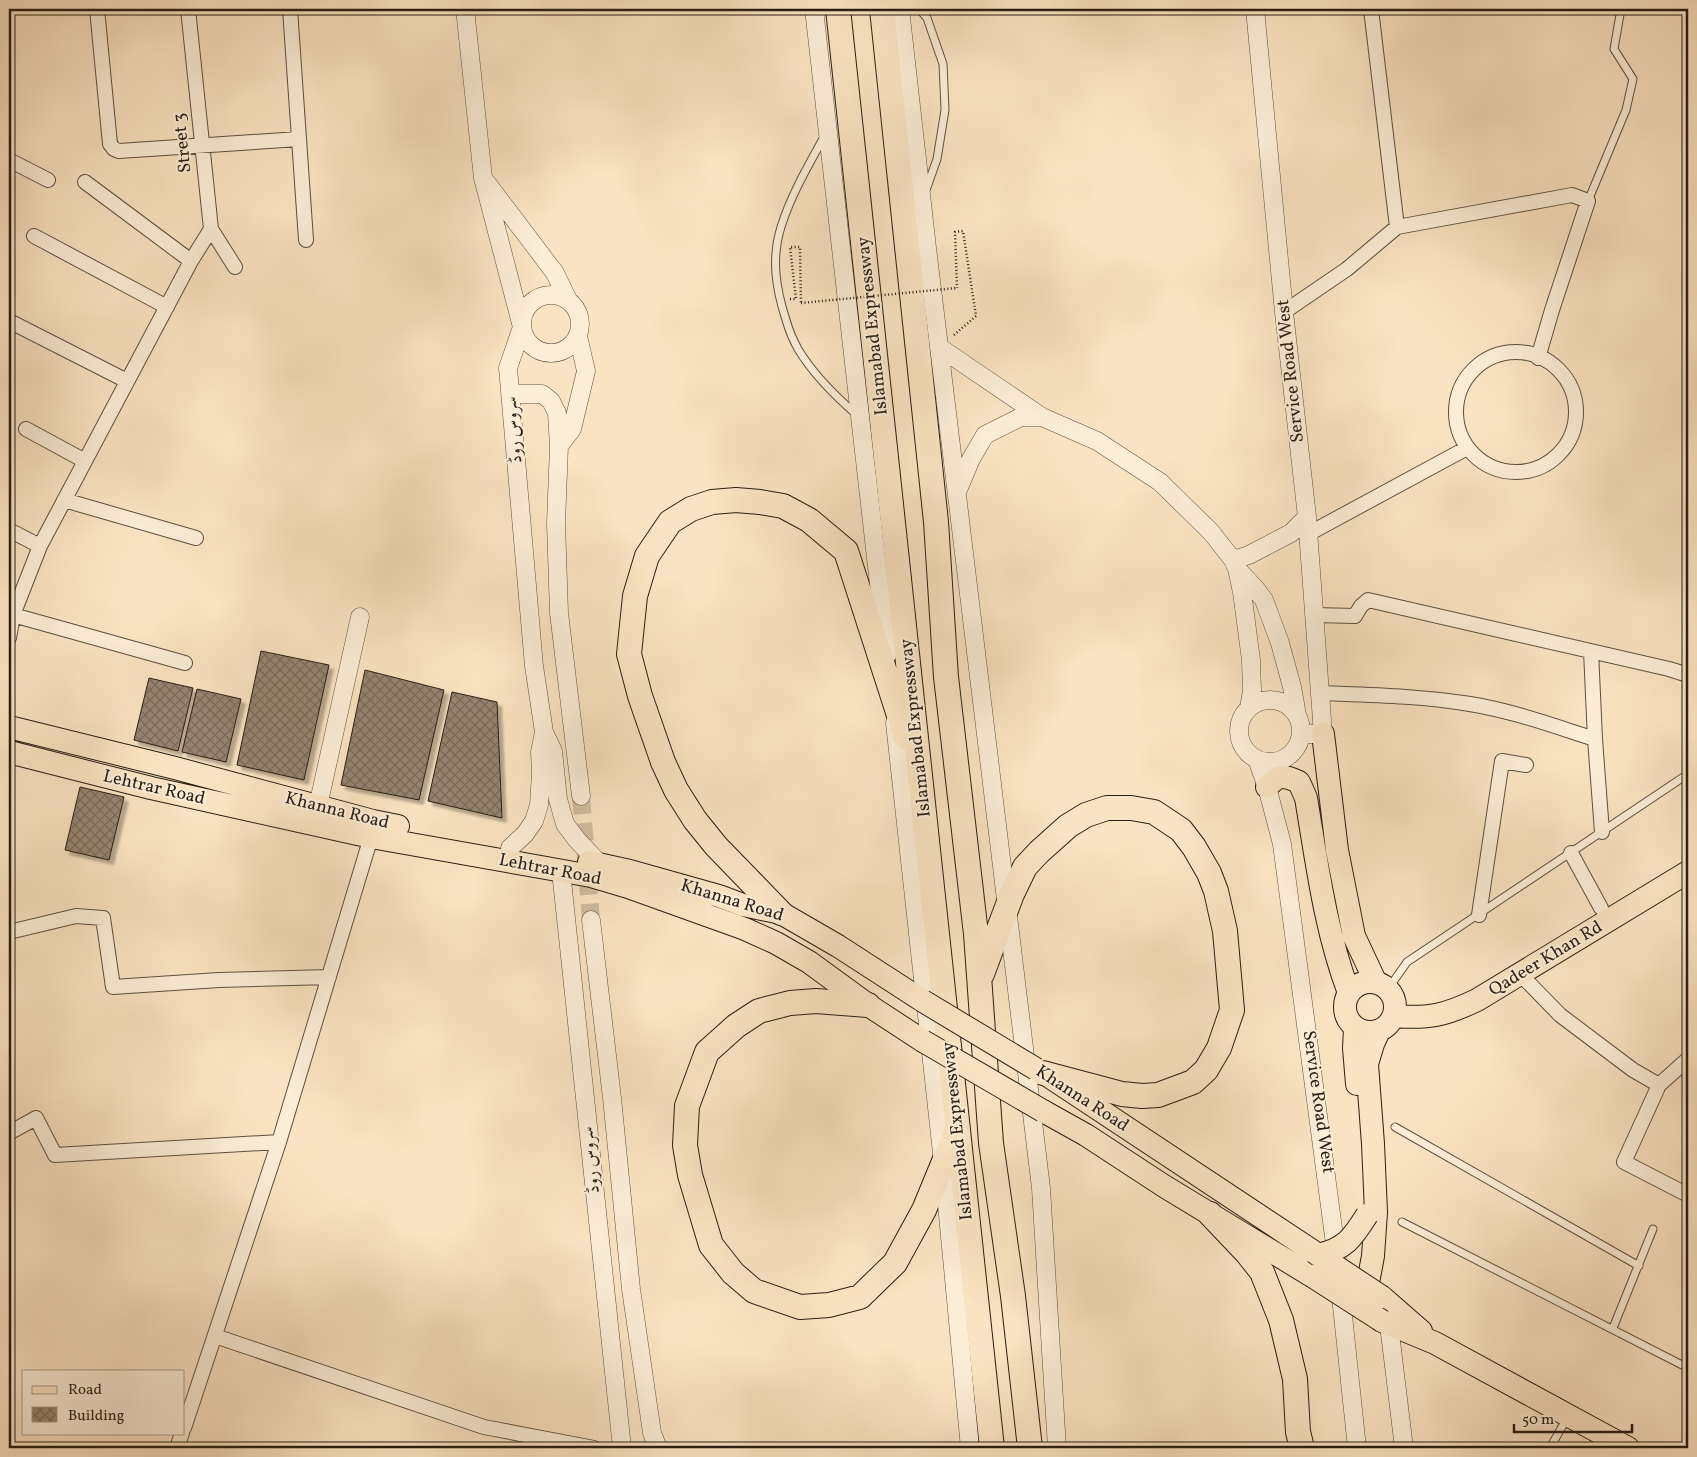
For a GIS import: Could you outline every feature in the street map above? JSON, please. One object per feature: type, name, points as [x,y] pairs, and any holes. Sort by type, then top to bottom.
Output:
[{"type":"highway","name":"Islamabad Expressway","points":[[838,9],[992,1448]]},
{"type":"highway","name":"Islamabad Expressway","points":[[882,9],[936,513],[946,677],[976,934],[991,1143],[1032,1444]]},
{"type":"highway","points":[[781,913],[716,846],[695,820],[676,790],[662,762],[640,696],[629,654],[635,596],[646,556],[670,522],[691,509],[712,502],[736,500],[768,503],[783,506],[809,520],[846,551],[922,792]]},
{"type":"highway","points":[[979,981],[1015,885],[1025,867],[1068,826],[1086,815],[1107,808],[1132,808],[1154,812],[1181,830],[1194,846],[1209,873],[1216,891],[1226,931],[1232,1010],[1219,1048],[1206,1070],[1193,1082],[1158,1095],[1142,1096],[1122,1094],[1040,1071]]},
{"type":"highway","points":[[868,1005],[816,1001],[790,1003],[759,1011],[736,1026],[707,1052],[687,1106],[685,1145],[690,1175],[711,1245],[733,1273],[754,1291],[800,1307],[829,1305],[860,1297],[895,1264],[924,1210],[958,1129]]},
{"type":"highway","points":[[1210,1214],[1247,1253],[1262,1272],[1280,1320],[1296,1379],[1298,1432],[1302,1448]]},
{"type":"main road","name":"Khanna Road","points":[[9,727],[174,768],[373,821],[552,857],[600,864],[719,896],[742,905],[781,913],[838,946],[923,1001],[1040,1071],[1375,1293],[1435,1343]]},
{"type":"main road","points":[[1312,734],[1354,936],[1386,1004],[1367,1064],[1376,1212],[1373,1256],[1375,1293]]},
{"type":"main road","name":"Lehtrar Road","points":[[9,752],[151,788],[371,836],[591,876],[628,887],[745,929],[776,943],[809,962],[868,1005],[923,1041],[1043,1111]]},
{"type":"main road","points":[[1267,788],[1274,779],[1282,776],[1290,778],[1299,782],[1306,798],[1324,904],[1335,952],[1349,993]]},
{"type":"main road","name":"Qadeer Khan Rd","points":[[1386,1004],[1439,1000],[1468,989],[1688,856]]},
{"type":"main road","name":"Qadeer Khan Rd","points":[[1386,1004],[1431,1017],[1449,1013],[1477,1000],[1688,872]]},
{"type":"main road","points":[[1316,1254],[1328,1253],[1345,1245],[1355,1234],[1367,1214],[1354,1028],[1346,1015],[1345,1000],[1349,993],[1361,983],[1386,1004]]},
{"type":"main road","points":[[1354,1028],[1362,1032],[1371,1033],[1386,1004]]},
{"type":"main road","name":"Khanna Road","points":[[1043,1111],[1086,1135],[1385,1323],[1435,1343],[1628,1448]]},
{"type":"street","points":[[97,9],[110,144],[114,150],[202,146],[299,138]]},
{"type":"street","name":"Street 3","points":[[188,9],[211,228],[235,267]]},
{"type":"street","points":[[290,9],[306,240]]},
{"type":"street","points":[[465,9],[483,178],[526,339],[534,348],[546,353],[559,352],[570,346],[578,336]]},
{"type":"street","points":[[814,9],[943,1162],[970,1448]]},
{"type":"street","points":[[900,9],[956,492],[1041,1188],[1057,1448]]},
{"type":"street","name":"Service Road West","points":[[1255,9],[1284,312],[1302,528],[1314,615],[1321,693],[1312,734]]},
{"type":"street","points":[[1371,9],[1397,227]]},
{"type":"street","points":[[9,160],[48,180]]},
{"type":"street","points":[[483,178],[555,273],[568,300],[577,310],[579,316],[578,336],[586,371],[572,430],[559,446]]},
{"type":"street","points":[[86,182],[191,262]]},
{"type":"street","points":[[1284,312],[1347,269],[1397,227],[1572,195],[1588,201],[1538,358]]},
{"type":"street","points":[[9,638],[12,615],[40,546],[127,381],[211,228]]},
{"type":"street","points":[[34,236],[167,307]]},
{"type":"street","points":[[522,327],[524,313],[531,302],[542,296],[549,295],[556,295],[568,300]]},
{"type":"street","points":[[9,321],[127,381]]},
{"type":"street","name":"سروس روڈ","points":[[510,848],[526,834],[534,822],[538,805],[541,773],[540,752],[544,732],[534,666],[508,368],[522,327]]},
{"type":"street","points":[[939,347],[1042,417],[1096,441],[1160,482],[1240,561],[1264,600],[1280,643],[1292,687],[1297,715]]},
{"type":"street","points":[[1526,352],[1538,358],[1548,361],[1566,377],[1576,399],[1576,422],[1568,444],[1552,462],[1530,472],[1506,472],[1484,464],[1467,448],[1457,426],[1456,402],[1464,380],[1481,363],[1502,353],[1526,352]]},
{"type":"street","points":[[511,394],[542,394],[551,401],[557,412],[559,446],[556,524],[559,613],[581,796]]},
{"type":"street","points":[[956,492],[985,435],[1021,417],[1042,417]]},
{"type":"street","points":[[26,429],[85,461]]},
{"type":"street","points":[[1240,561],[1302,528],[1467,448]]},
{"type":"street","points":[[64,500],[196,538]]},
{"type":"street","points":[[9,530],[40,546]]},
{"type":"street","points":[[1240,561],[1242,592],[1252,660],[1252,691],[1249,708]]},
{"type":"street","points":[[1314,615],[1355,616],[1361,606],[1368,600],[1688,675]]},
{"type":"street","points":[[12,615],[185,663]]},
{"type":"street","points":[[318,806],[360,617]]},
{"type":"street","points":[[1591,651],[1602,832]]},
{"type":"street","points":[[1321,693],[1405,697],[1470,704],[1528,717],[1595,739]]},
{"type":"street","points":[[1265,700],[1284,702],[1292,708],[1301,724],[1312,734],[1286,758],[1276,761],[1257,759],[1243,745],[1240,736],[1240,725],[1243,716],[1249,708],[1265,700]]},
{"type":"street","points":[[544,732],[553,751],[558,798],[565,824],[577,840],[600,864]]},
{"type":"street","name":"Service Road West","points":[[1257,759],[1282,844],[1296,940],[1331,1200],[1357,1448]]},
{"type":"street","points":[[1479,915],[1502,761],[1526,766]]},
{"type":"street","points":[[185,1425],[279,1142],[371,836]]},
{"type":"street","points":[[1571,853],[1601,908]]},
{"type":"street","name":"سروس روڈ","points":[[561,871],[622,1448]]},
{"type":"street","points":[[9,932],[76,916],[103,918],[113,987],[219,980],[329,977]]},
{"type":"street","points":[[591,920],[612,1098],[631,1290],[652,1433],[658,1448]]},
{"type":"street","points":[[1520,974],[1560,1015],[1633,1070],[1659,1085]]},
{"type":"street","points":[[1688,1059],[1659,1085],[1624,1162],[1688,1195]]},
{"type":"street","points":[[9,1133],[36,1118],[55,1155],[279,1142]]},
{"type":"street","points":[[1385,1323],[1404,1448]]},
{"type":"street","points":[[215,1336],[484,1427],[594,1448]]},
{"type":"street","points":[[177,1448],[182,1434]]},
{"type":"lane","points":[[919,9],[927,18],[943,64],[945,110],[937,159],[922,202]]},
{"type":"lane","points":[[1588,201],[1626,110],[1633,79],[1614,49],[1621,9]]},
{"type":"lane","points":[[828,129],[794,194],[780,228],[774,260],[776,285],[779,299],[797,348],[828,387],[860,418]]},
{"type":"lane","points":[[1386,1004],[1408,962],[1688,774]]},
{"type":"lane","points":[[1395,1127],[1639,1266]]},
{"type":"lane","points":[[1402,1222],[1613,1328],[1688,1368]]},
{"type":"lane","points":[[1613,1328],[1653,1230]]},
{"type":"lane","points":[[1550,1448],[1568,1416]]},
{"type":"path","points":[[779,299],[796,299],[790,247],[800,248],[801,303],[957,288],[956,232],[963,231],[976,316],[939,347]]},
{"type":"building","points":[[261,651],[329,665],[304,780],[237,765]]},
{"type":"building","points":[[365,670],[444,690],[419,800],[341,785]]},
{"type":"building","points":[[149,678],[193,688],[178,751],[134,740]]},
{"type":"building","points":[[197,689],[241,699],[226,762],[182,752]]},
{"type":"building","points":[[452,692],[497,702],[502,818],[428,801]]},
{"type":"building","points":[[80,787],[124,797],[109,860],[65,850]]},
{"type":"tunnel","points":[[581,796],[591,920]]}]
